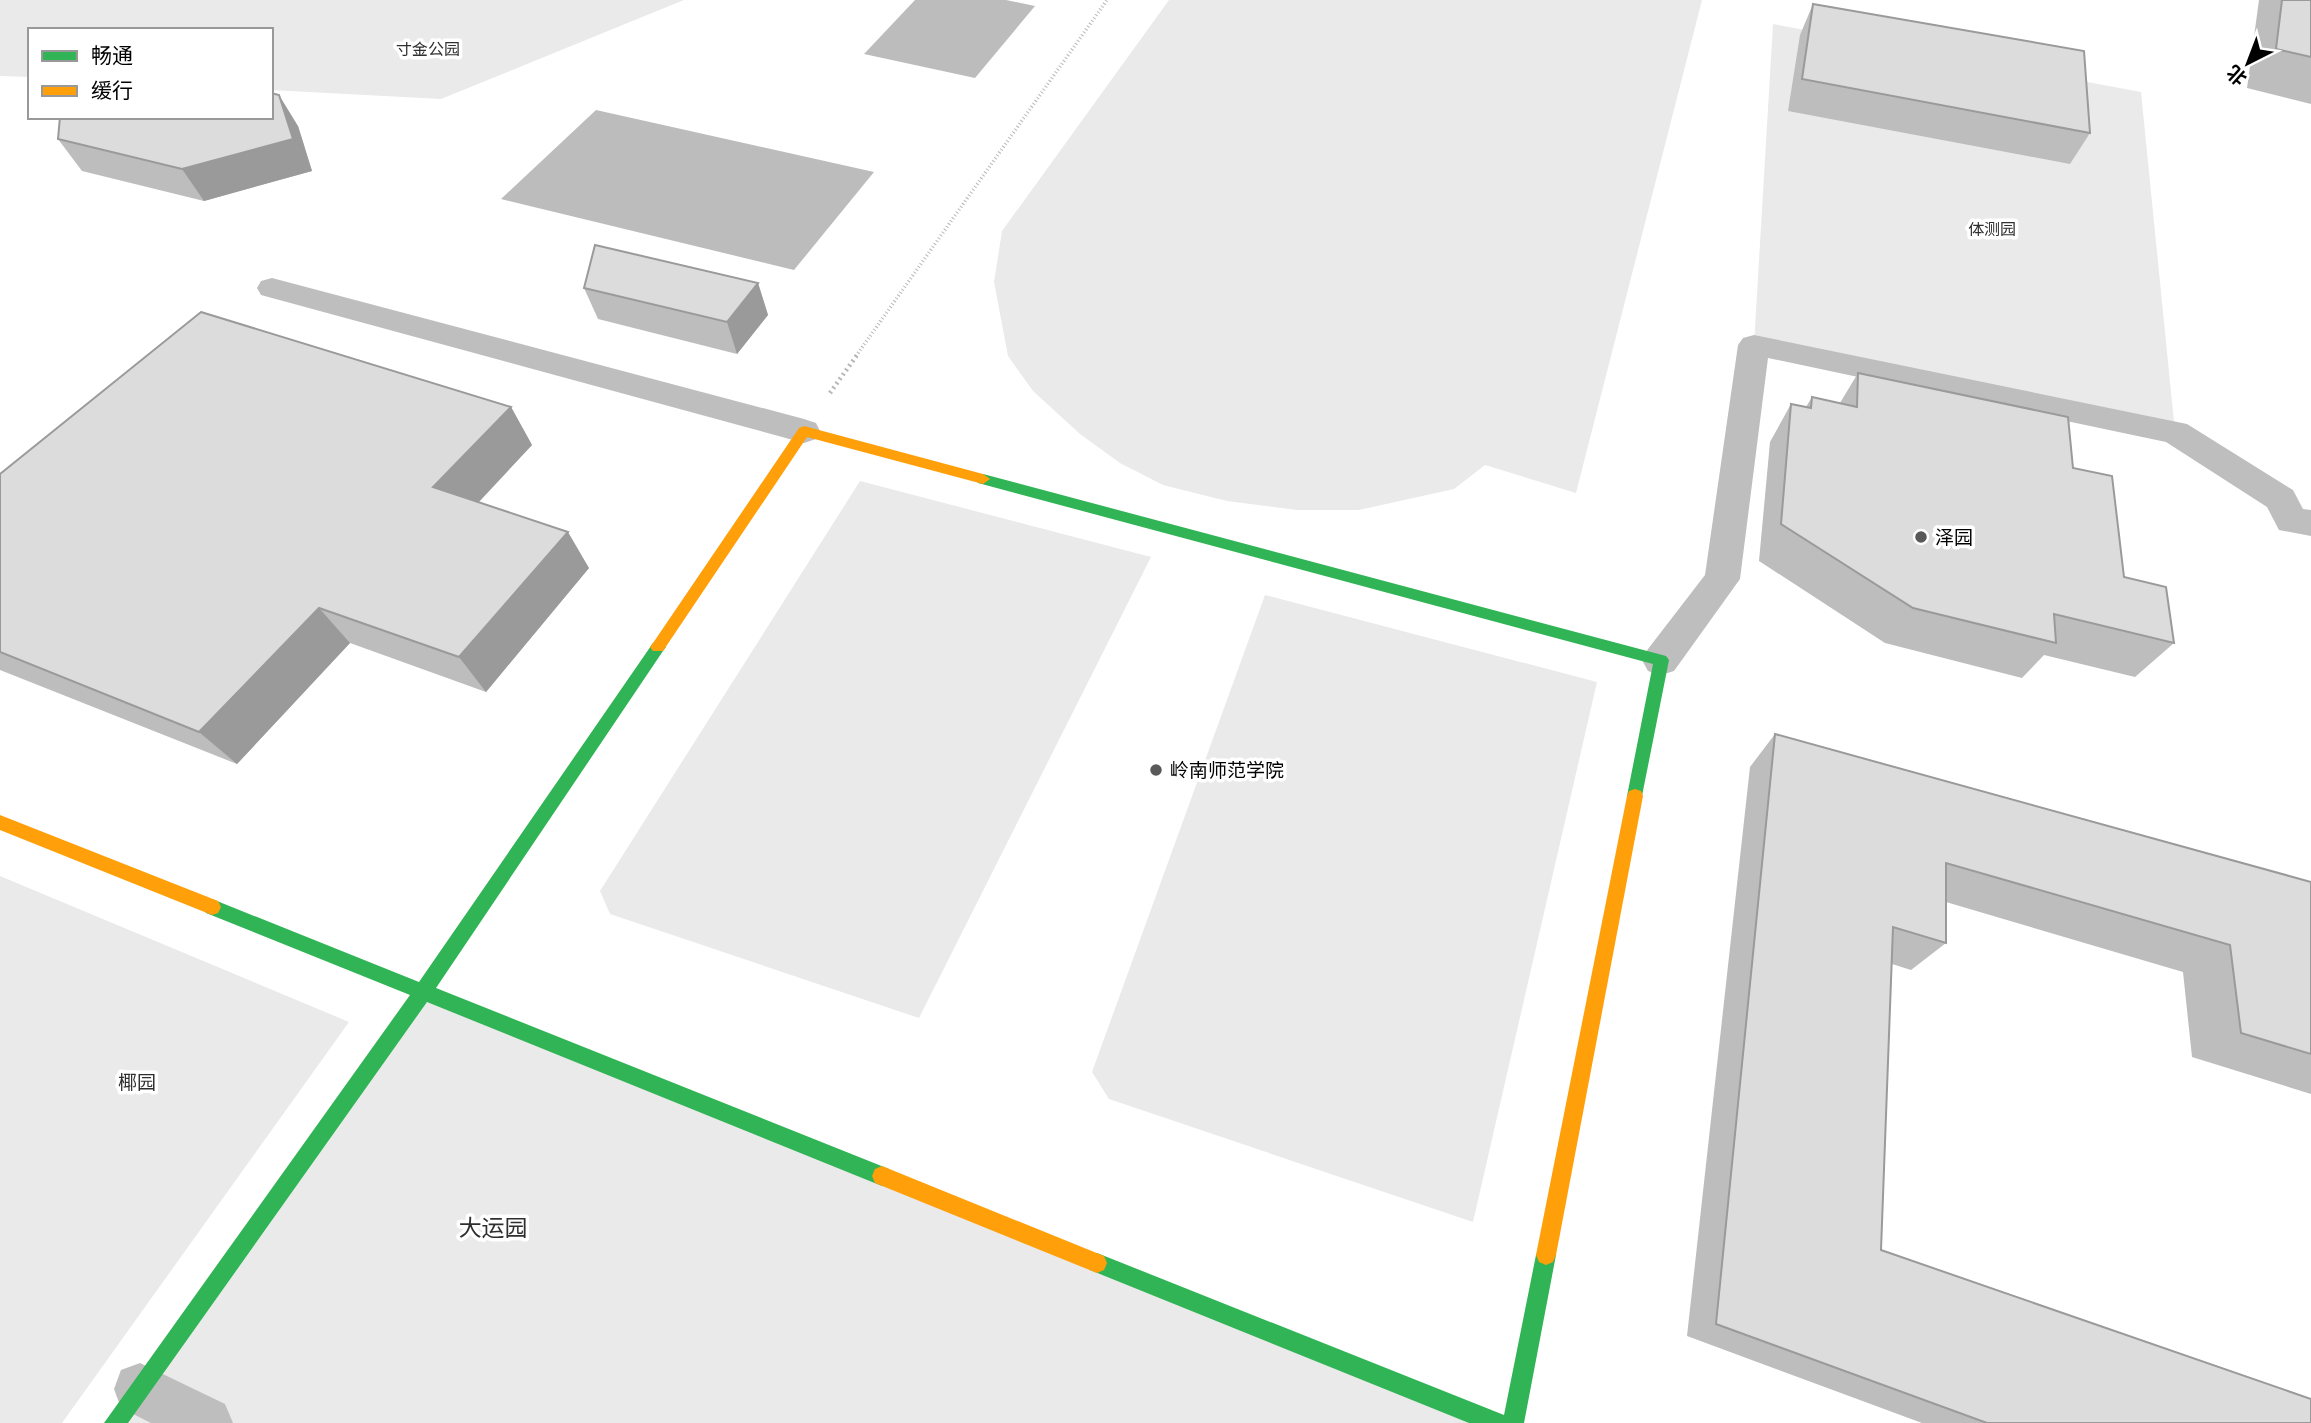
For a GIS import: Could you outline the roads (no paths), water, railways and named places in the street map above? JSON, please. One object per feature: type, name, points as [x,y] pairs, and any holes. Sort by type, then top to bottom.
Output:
[{"type":"street","points":[[272,288],[1661,660]]},
{"type":"street","points":[[1513,1423],[1661,660],[1722,579],[1754,345],[2175,432],[2281,499],[2304,529]]},
{"type":"street","points":[[358,1082],[115,1423],[140,1389],[358,1082],[423,992],[804,431]]},
{"type":"street","points":[[0,822],[1496,1423]]},
{"type":"street","points":[[140,1389],[206,1423]]},
{"type":"place","name":"泽园","points":[[1921,537]]},
{"type":"place","name":"岭南师范学院","points":[[1156,770]]},
{"type":"park label","name":"寸金公园","points":[[428,49]]},
{"type":"park label","name":"体测园","points":[[1992,229]]},
{"type":"park label","name":"椰园","points":[[137,1082]]},
{"type":"park label","name":"大运园","points":[[493,1228]]}]
